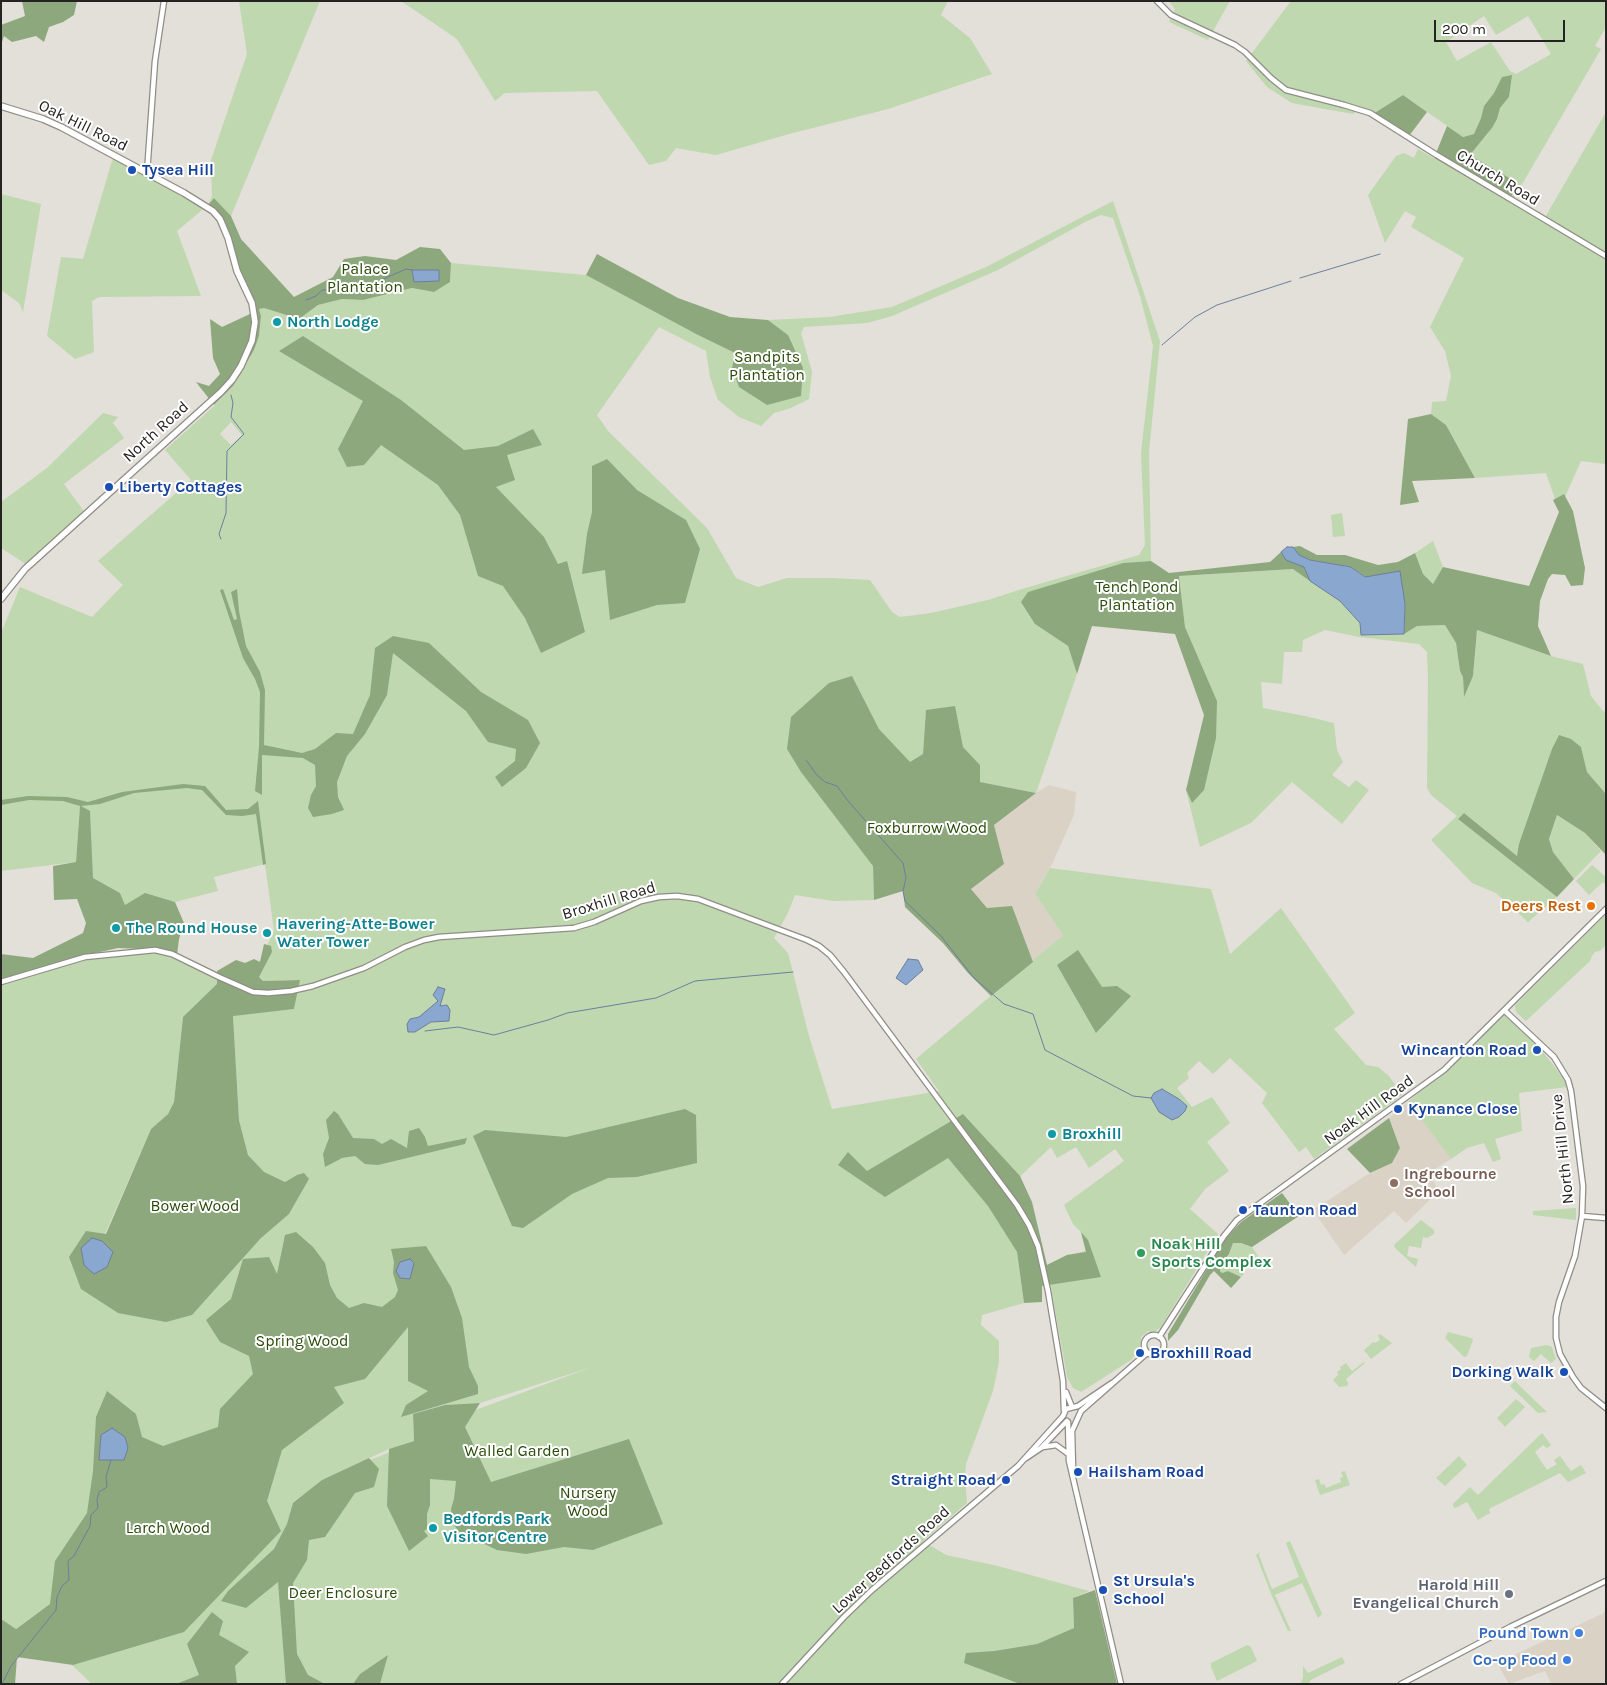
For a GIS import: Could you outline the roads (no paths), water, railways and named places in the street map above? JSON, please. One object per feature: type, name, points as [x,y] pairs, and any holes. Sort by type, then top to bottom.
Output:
[{"type":"main road","name":"Oak Hill Road","points":[[1,106],[43,119],[147,173],[204,205],[217,215],[228,238],[237,271],[254,310]]},
{"type":"main road","name":"North Road","points":[[1,599],[26,569],[208,405],[232,380],[241,366],[252,341],[255,322],[254,310]]},
{"type":"street","points":[[147,173],[155,61],[164,1]]},
{"type":"street","name":"Church Road","points":[[1158,1],[1171,15],[1245,52],[1286,90],[1370,113],[1606,256]]},
{"type":"street","name":"Broxhill Road","points":[[1,982],[85,957],[155,950],[172,954],[253,992],[292,991],[313,986],[364,968],[424,940],[439,937],[574,928],[594,922],[641,901],[677,896],[698,899],[807,940],[819,946],[830,955],[1017,1205],[1024,1217],[1038,1246],[1063,1381],[1067,1398],[1073,1407]]},
{"type":"street","name":"Noak Hill Road","points":[[1159,1337],[1224,1236],[1237,1220],[1444,1070],[1606,909]]},
{"type":"street","name":"North Hill Drive","points":[[1505,1010],[1546,1048],[1568,1080],[1572,1095],[1582,1186],[1582,1216],[1575,1256],[1559,1302],[1556,1317],[1556,1338],[1560,1354],[1573,1377],[1581,1388],[1606,1408]]},
{"type":"street","points":[[1582,1216],[1606,1218]]},
{"type":"street","name":"Noak Hill Road","points":[[1150,1336],[1159,1337],[1163,1342],[1163,1351],[1156,1355],[1147,1352],[1144,1347],[1145,1340],[1150,1336]]},
{"type":"street","name":"Noak Hill Road","points":[[1072,1470],[1072,1431],[1084,1407],[1147,1352]]},
{"type":"street","name":"Broxhill Road","points":[[1063,1381],[1064,1413]]},
{"type":"street","name":"Noak Hill Road","points":[[1064,1413],[1068,1407],[1078,1406],[1103,1387],[1112,1383]]},
{"type":"street","points":[[1073,1407],[1078,1410],[1079,1415]]},
{"type":"street","points":[[1064,1413],[1067,1422],[1068,1454],[1121,1684]]},
{"type":"street","name":"Lower Bedfords Road","points":[[1023,1460],[1064,1413]]},
{"type":"street","points":[[1067,1422],[1076,1421]]},
{"type":"street","name":"Lower Bedfords Road","points":[[782,1684],[872,1590],[1023,1460],[1041,1448],[1067,1422]]},
{"type":"street","points":[[1041,1448],[1056,1445],[1068,1454]]},
{"type":"street","points":[[1401,1684],[1510,1626],[1606,1581]]},
{"type":"water","points":[[412,270],[439,270],[439,281],[414,282]]},
{"type":"water","points":[[1287,547],[1293,547],[1299,555],[1310,560],[1351,567],[1365,577],[1400,571],[1405,604],[1404,634],[1361,635],[1360,623],[1340,601],[1310,581],[1304,567],[1286,560],[1281,552]]},
{"type":"water","points":[[908,959],[918,960],[923,970],[906,985],[896,978]]},
{"type":"water","points":[[438,987],[445,989],[440,1006],[447,1005],[450,1010],[449,1021],[431,1022],[415,1032],[408,1032],[407,1024],[410,1019],[419,1017],[438,1001],[433,995]]},
{"type":"water","points":[[1162,1089],[1187,1106],[1179,1117],[1172,1120],[1159,1112],[1151,1098],[1154,1093]]},
{"type":"water","points":[[92,1238],[102,1241],[113,1252],[107,1267],[94,1274],[84,1265],[81,1248]]},
{"type":"water","points":[[410,1259],[414,1263],[410,1279],[400,1278],[396,1271],[400,1262]]},
{"type":"water","points":[[112,1428],[125,1437],[128,1448],[124,1460],[99,1460],[101,1435]]},
{"type":"waterway","points":[[1300,278],[1380,254]]},
{"type":"waterway","points":[[306,300],[316,296],[322,290],[363,288],[406,269],[412,270]]},
{"type":"waterway","points":[[1162,345],[1195,317],[1217,305],[1291,281]]},
{"type":"waterway","points":[[221,539],[219,534],[226,513],[227,451],[244,434],[231,417],[233,403],[231,395]]},
{"type":"waterway","points":[[806,760],[816,774],[825,782],[837,786],[903,863],[906,878],[903,891],[905,901],[941,936],[974,978],[1004,1004],[1033,1014],[1045,1050],[1133,1096],[1151,1098]]},
{"type":"waterway","points":[[425,1031],[458,1027],[494,1035],[567,1013],[656,998],[695,981],[793,972]]},
{"type":"waterway","points":[[2,1684],[11,1666],[56,1610],[57,1597],[62,1586],[69,1580],[68,1561],[74,1556],[90,1526],[91,1515],[98,1508],[99,1492],[107,1487],[106,1477],[111,1460]]},
{"type":"place","name":"Tysea Hill","points":[[132,170]]},
{"type":"place","name":"North Lodge","points":[[277,322]]},
{"type":"place","name":"Liberty Cottages","points":[[109,487]]},
{"type":"place","name":"Deers Rest","points":[[1591,906]]},
{"type":"place","name":"The Round House","points":[[116,928]]},
{"type":"place","name":"Havering-Atte-Bower Water Tower","points":[[267,933]]},
{"type":"place","name":"Wincanton Road","points":[[1537,1050]]},
{"type":"place","name":"Kynance Close","points":[[1398,1109]]},
{"type":"place","name":"Broxhill","points":[[1052,1134]]},
{"type":"place","name":"Ingrebourne School","points":[[1394,1183]]},
{"type":"place","name":"Taunton Road","points":[[1243,1210]]},
{"type":"place","name":"Noak Hill Sports Complex","points":[[1141,1253]]},
{"type":"place","name":"Broxhill Road","points":[[1140,1353]]},
{"type":"place","name":"Dorking Walk","points":[[1564,1372]]},
{"type":"place","name":"Hailsham Road","points":[[1078,1472]]},
{"type":"place","name":"Straight Road","points":[[1006,1480]]},
{"type":"place","name":"Bedfords Park Visitor Centre","points":[[433,1528]]},
{"type":"place","name":"St Ursula's School","points":[[1103,1590]]},
{"type":"place","name":"Harold Hill Evangelical Church","points":[[1509,1594]]},
{"type":"place","name":"Pound Town","points":[[1579,1633]]},
{"type":"place","name":"Co-op Food","points":[[1567,1660]]},
{"type":"park label","name":"Palace Plantation","points":[[365,278]]},
{"type":"park label","name":"Sandpits Plantation","points":[[767,366]]},
{"type":"park label","name":"Tench Pond Plantation","points":[[1137,596]]},
{"type":"park label","name":"Foxburrow Wood","points":[[927,828]]},
{"type":"park label","name":"Bower Wood","points":[[195,1206]]},
{"type":"park label","name":"Spring Wood","points":[[302,1341]]},
{"type":"park label","name":"Walled Garden","points":[[517,1451]]},
{"type":"park label","name":"Nursery Wood","points":[[588,1502]]},
{"type":"park label","name":"Larch Wood","points":[[168,1528]]},
{"type":"park label","name":"Deer Enclosure","points":[[343,1593]]}]
